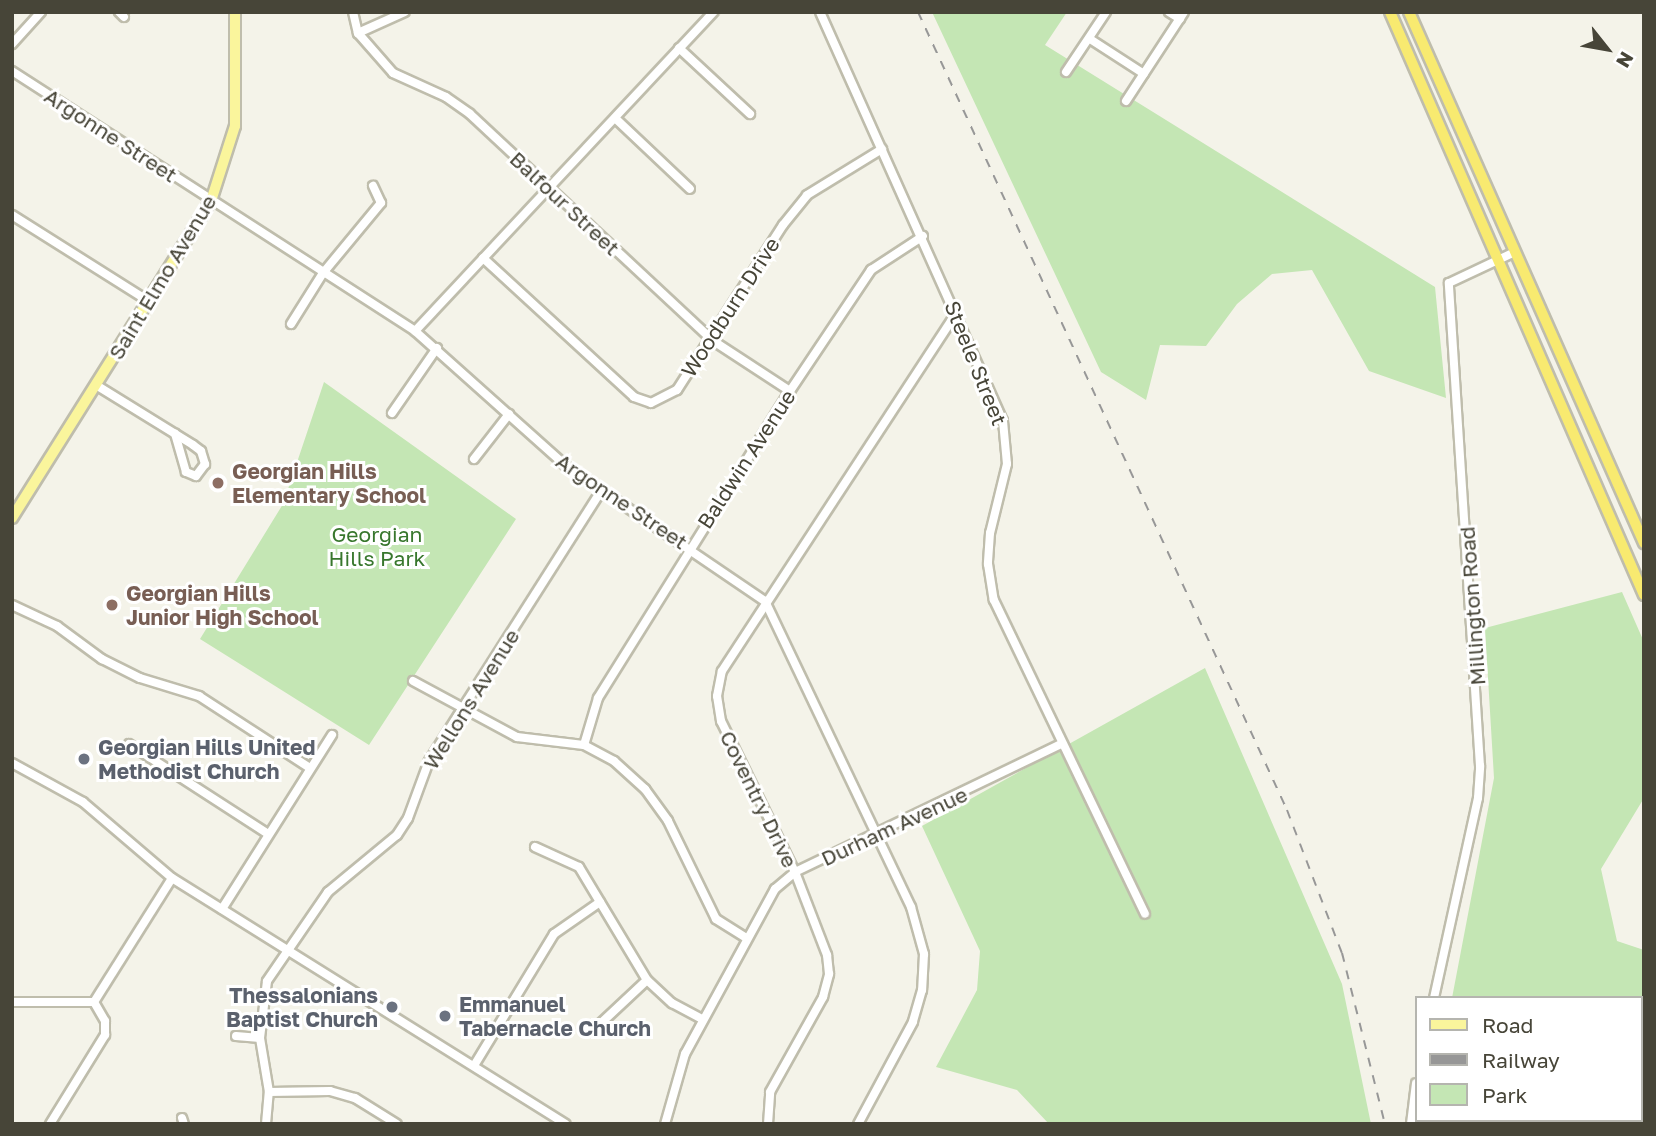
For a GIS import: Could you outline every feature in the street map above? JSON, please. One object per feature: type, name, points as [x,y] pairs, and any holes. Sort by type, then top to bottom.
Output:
[{"type":"highway","points":[[1390,12],[1644,595]]},
{"type":"highway","points":[[1409,12],[1644,543]]},
{"type":"main road","name":"Saint Elmo Avenue","points":[[12,518],[211,201],[235,126],[235,12]]},
{"type":"street","points":[[12,44],[41,12]]},
{"type":"street","name":"Balfour Street","points":[[353,12],[358,33],[393,73],[446,97],[470,114],[712,340],[790,391]]},
{"type":"street","points":[[358,33],[405,12]]},
{"type":"street","points":[[415,331],[713,12]]},
{"type":"street","name":"Steele Street","points":[[820,12],[923,236],[1003,421],[1007,464],[990,533],[988,564],[994,600],[1144,914]]},
{"type":"street","points":[[1066,72],[1106,12]]},
{"type":"street","points":[[1126,101],[1182,16],[1169,12]]},
{"type":"street","points":[[1090,39],[1144,74]]},
{"type":"street","points":[[679,48],[750,114]]},
{"type":"street","name":"Argonne Street","points":[[12,71],[415,331],[601,491],[689,547],[765,601],[911,907],[923,954],[922,990],[913,1023],[859,1124]]},
{"type":"street","points":[[615,118],[691,189]]},
{"type":"street","name":"Woodburn Drive","points":[[483,258],[634,397],[652,403],[677,390],[712,340],[783,225],[807,195],[882,149]]},
{"type":"street","points":[[291,324],[323,273],[381,203],[373,186]]},
{"type":"street","points":[[12,215],[147,300]]},
{"type":"street","name":"Baldwin Avenue","points":[[584,745],[598,698],[689,547],[790,391],[871,270],[923,236]]},
{"type":"street","name":"Millington Road","points":[[1434,996],[1478,798],[1480,766],[1449,283],[1515,252]]},
{"type":"street","name":"Coventry Drive","points":[[768,1124],[770,1092],[823,997],[829,974],[827,955],[795,872],[721,721],[717,696],[722,671],[765,601],[956,313]]},
{"type":"street","points":[[392,413],[437,348]]},
{"type":"street","points":[[96,385],[175,434],[204,457],[196,476],[186,472],[175,434]]},
{"type":"street","points":[[474,459],[509,414]]},
{"type":"street","name":"Wellons Avenue","points":[[265,1124],[269,1092],[260,1038],[267,981],[328,892],[397,835],[408,818],[429,761],[601,491]]},
{"type":"street","points":[[12,605],[57,626],[102,659],[140,678],[199,696],[310,768]]},
{"type":"street","points":[[414,681],[462,711],[517,737],[584,745],[614,761],[645,789],[668,821],[716,919],[746,938]]},
{"type":"street","points":[[222,909],[332,735]]},
{"type":"street","points":[[129,744],[268,834]]},
{"type":"street","name":"Durham Avenue","points":[[665,1124],[685,1054],[746,938],[775,890],[795,872],[877,836],[1061,744]]},
{"type":"street","points":[[12,763],[83,802],[172,877],[475,1064],[566,1124]]},
{"type":"street","points":[[535,847],[579,867],[647,980],[672,1003],[702,1019]]},
{"type":"street","points":[[94,1002],[172,877]]},
{"type":"street","points":[[475,1064],[554,934],[600,902]]},
{"type":"street","points":[[600,1024],[647,980]]},
{"type":"street","points":[[12,1002],[94,1002]]},
{"type":"street","points":[[50,1124],[105,1035],[105,1021],[94,1002]]},
{"type":"street","points":[[236,1036],[260,1038]]},
{"type":"street","points":[[269,1092],[330,1091],[355,1098],[397,1124]]},
{"type":"street","points":[[1411,1124],[1414,1099]]},
{"type":"green space","points":[[932,12],[1067,12],[1045,45],[1435,287],[1446,398],[1369,371],[1312,270],[1272,274],[1237,304],[1206,346],[1160,345],[1146,400],[1101,372]]},
{"type":"green space","name":"Georgian Hills Park","points":[[324,382],[516,519],[369,745],[200,639],[283,504]]},
{"type":"green space","points":[[1622,592],[1644,642],[1644,798],[1601,869],[1617,941],[1644,950],[1644,1124],[1477,1124],[1642,1122],[1642,996],[1452,996],[1494,778],[1485,628]]},
{"type":"green space","points":[[1205,668],[1342,984],[1371,1124],[1049,1124],[1017,1090],[936,1067],[977,990],[980,951],[922,826]]},
{"type":"railway","points":[[918,12],[1287,810],[1342,953],[1385,1124]]},
{"type":"place","name":"Georgian Hills Elementary School","points":[[218,483]]},
{"type":"place","name":"Georgian Hills Junior High School","points":[[112,605]]},
{"type":"place","name":"Georgian Hills United Methodist Church","points":[[84,759]]},
{"type":"place","name":"Thessalonians Baptist Church","points":[[392,1007]]},
{"type":"place","name":"Emmanuel Tabernacle Church","points":[[445,1016]]}]
